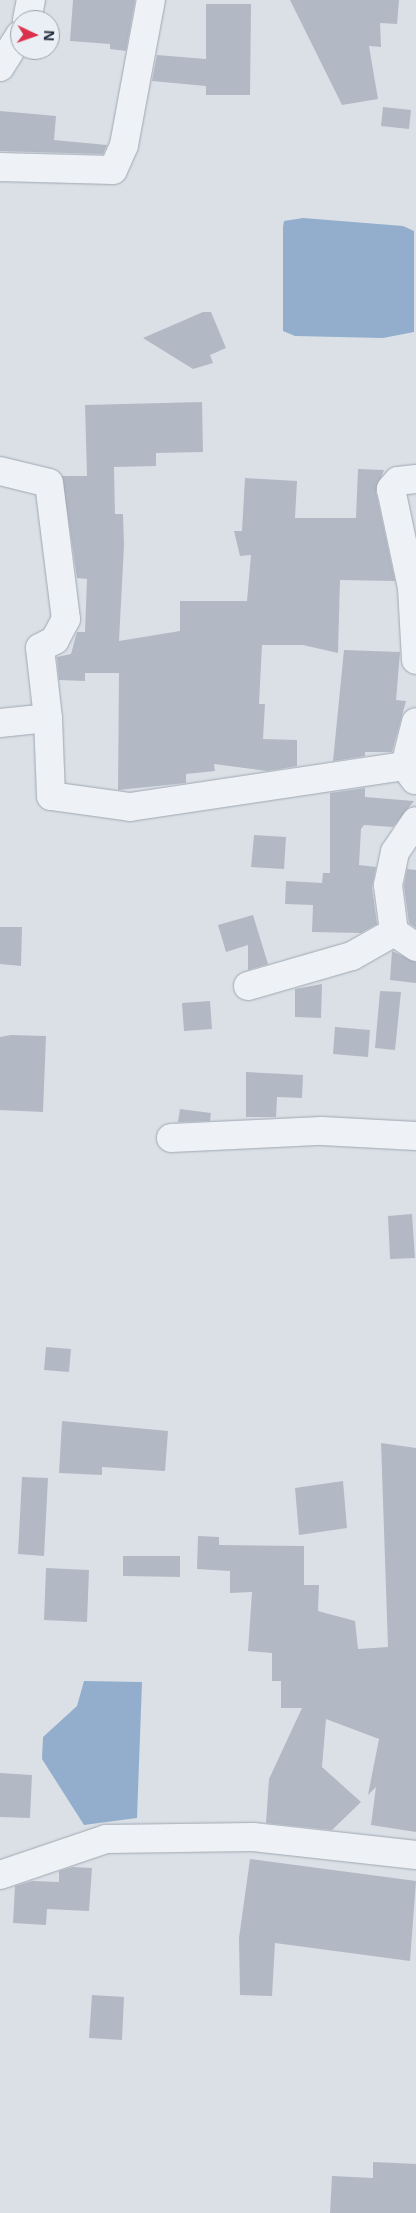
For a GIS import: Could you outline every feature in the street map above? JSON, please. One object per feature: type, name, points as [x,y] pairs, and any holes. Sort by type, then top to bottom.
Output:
[{"type":"street","points":[[0,167],[113,170],[124,145],[151,0]]},
{"type":"street","points":[[0,67],[10,51]]},
{"type":"street","points":[[0,471],[49,482],[66,619],[55,640],[40,648],[48,718],[51,796],[130,807],[411,774],[416,722]]},
{"type":"street","points":[[416,478],[398,481],[391,489],[412,588],[416,660]]},
{"type":"street","points":[[0,723],[48,718]]},
{"type":"street","points":[[248,986],[405,940],[388,885],[395,852],[416,821]]},
{"type":"street","points":[[171,1138],[322,1131],[416,1136]]},
{"type":"street","points":[[0,1876],[106,1839],[253,1837],[416,1855]]},
{"type":"water","points":[[303,218],[403,226],[414,231],[414,332],[383,338],[295,336],[283,331],[284,221]]},
{"type":"water","points":[[84,1681],[142,1682],[137,1818],[84,1825],[42,1759],[43,1737],[77,1706]]},
{"type":"building","points":[[73,0],[135,0],[126,51],[110,49],[110,44],[70,41]]},
{"type":"building","points":[[290,0],[399,0],[397,24],[380,23],[381,47],[369,46],[378,99],[342,105]]},
{"type":"building","points":[[206,4],[251,4],[250,95],[206,95],[206,86],[152,81],[157,55],[206,59]]},
{"type":"building","points":[[383,107],[411,110],[409,129],[381,126]]},
{"type":"building","points":[[0,111],[56,116],[54,140],[107,145],[103,154],[0,151]]},
{"type":"building","points":[[203,312],[211,312],[226,348],[210,355],[213,363],[193,369],[143,338]]},
{"type":"building","points":[[202,402],[203,452],[156,453],[156,466],[114,467],[115,514],[123,514],[124,545],[119,641],[180,631],[180,601],[247,601],[251,555],[240,556],[234,531],[242,531],[245,478],[297,481],[295,518],[356,518],[358,469],[384,470],[376,492],[395,581],[340,580],[338,653],[303,645],[262,645],[259,704],[265,704],[263,739],[297,740],[297,766],[267,771],[214,764],[215,771],[186,774],[186,783],[118,790],[119,673],[85,673],[85,681],[59,680],[57,657],[71,654],[77,632],[85,632],[87,579],[77,578],[62,476],[87,476],[85,405]]},
{"type":"building","points":[[344,650],[400,652],[396,700],[406,701],[392,752],[365,752],[365,756],[333,761]]},
{"type":"building","points":[[365,788],[365,797],[414,801],[393,827],[364,825],[361,829],[359,865],[376,867],[372,887],[377,924],[361,933],[312,932],[313,905],[285,904],[286,881],[322,883],[323,873],[330,873],[330,793]]},
{"type":"building","points":[[254,835],[286,837],[284,869],[251,867]]},
{"type":"building","points":[[407,869],[416,870],[416,928],[409,923],[404,886]]},
{"type":"building","points":[[253,915],[268,964],[248,970],[248,945],[226,952],[218,925]]},
{"type":"building","points":[[0,927],[22,927],[21,966],[0,964]]},
{"type":"building","points":[[392,951],[416,962],[416,983],[390,980]]},
{"type":"building","points":[[322,984],[321,1018],[295,1017],[295,989]]},
{"type":"building","points":[[380,991],[401,992],[395,1050],[375,1048]]},
{"type":"building","points":[[210,1001],[212,1029],[184,1031],[182,1003]]},
{"type":"building","points":[[335,1027],[370,1030],[368,1057],[333,1054]]},
{"type":"building","points":[[11,1035],[46,1036],[43,1112],[0,1110],[0,1037]]},
{"type":"building","points":[[246,1072],[303,1075],[302,1098],[277,1097],[276,1117],[246,1117]]},
{"type":"building","points":[[180,1109],[211,1113],[210,1121],[178,1122]]},
{"type":"building","points":[[412,1214],[415,1258],[390,1259],[388,1216]]},
{"type":"building","points":[[46,1347],[71,1349],[69,1372],[44,1370]]},
{"type":"building","points":[[62,1421],[168,1431],[165,1471],[102,1467],[102,1475],[59,1473]]},
{"type":"building","points":[[381,1443],[416,1448],[416,1832],[371,1825],[376,1787],[368,1795],[379,1739],[326,1719],[322,1767],[361,1802],[332,1830],[266,1823],[269,1779],[302,1708],[281,1708],[281,1681],[272,1681],[272,1653],[248,1651],[252,1592],[230,1593],[230,1571],[197,1569],[198,1536],[219,1537],[219,1545],[304,1546],[304,1585],[319,1585],[318,1611],[355,1621],[358,1649],[388,1647]]},
{"type":"building","points":[[22,1477],[48,1478],[44,1556],[18,1554]]},
{"type":"building","points":[[343,1481],[347,1528],[299,1535],[295,1488]]},
{"type":"building","points":[[123,1556],[180,1556],[180,1577],[123,1576]]},
{"type":"building","points":[[46,1568],[89,1570],[87,1622],[44,1620]]},
{"type":"building","points":[[0,1773],[32,1775],[30,1818],[0,1817]]},
{"type":"building","points":[[250,1859],[416,1881],[410,1961],[275,1943],[272,1996],[240,1995],[239,1938]]},
{"type":"building","points":[[73,1867],[92,1868],[89,1911],[47,1909],[46,1925],[13,1923],[15,1886],[32,1881],[59,1882],[59,1871]]},
{"type":"building","points":[[92,1995],[124,1997],[122,2040],[89,2038]]},
{"type":"building","points":[[373,2162],[416,2164],[416,2213],[330,2213],[332,2176],[373,2178]]}]
